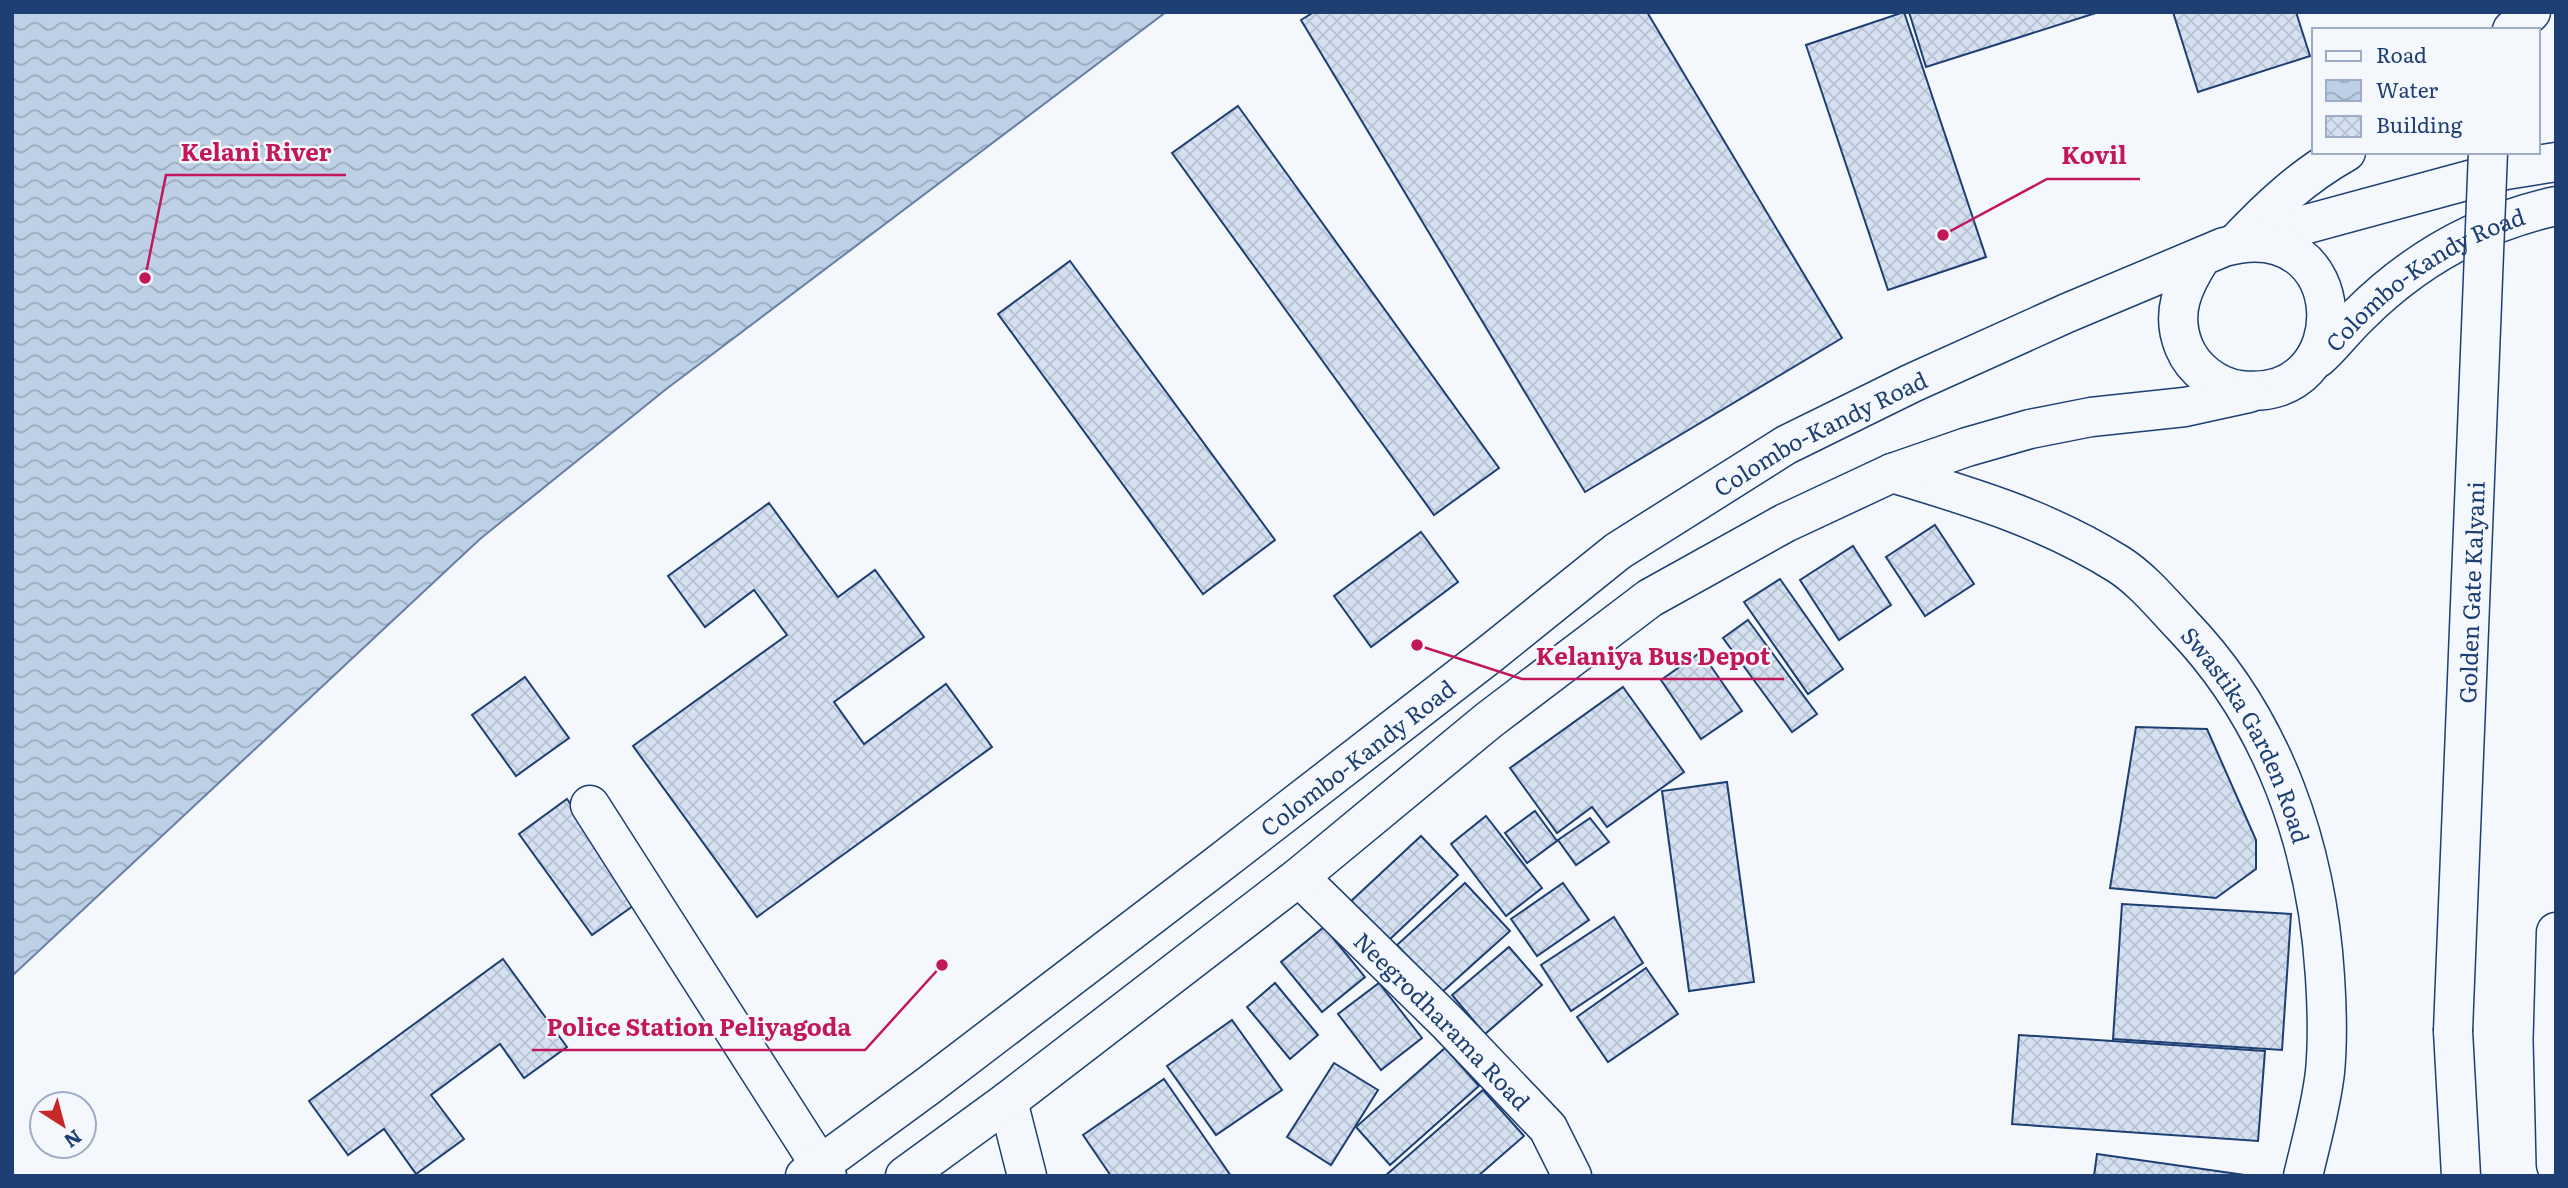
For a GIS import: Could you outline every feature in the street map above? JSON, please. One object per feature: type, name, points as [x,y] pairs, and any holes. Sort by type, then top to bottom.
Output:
[{"type":"main road","points":[[2514,28],[2531,12]]},
{"type":"main road","points":[[2236,243],[2272,205],[2322,165],[2342,154]]},
{"type":"main road","name":"Golden Gate Kalyani","points":[[2461,1176],[2454,1031],[2488,154]]},
{"type":"main road","points":[[2262,390],[2236,390],[2213,380],[2202,372],[2186,352],[2178,328],[2179,303],[2187,279],[2201,258],[2236,243],[2506,170],[2556,162]]},
{"type":"main road","name":"Colombo-Kandy Road","points":[[2303,371],[2358,315],[2434,254],[2456,240],[2488,226],[2556,206]]},
{"type":"main road","points":[[905,1176],[1008,1101],[1299,877],[1489,720],[1650,598],[1785,523],[1892,473],[2030,429],[2091,417],[2197,404],[2284,384],[2303,371],[2314,360],[2326,332],[2327,302],[2315,275],[2294,253],[2281,246],[2251,241],[2236,243]]},
{"type":"main road","name":"Colombo-Kandy Road","points":[[817,1172],[1490,654],[1618,551],[1705,494],[1809,434],[1912,383],[2043,324],[2201,258]]},
{"type":"main road","name":"Swastika Garden Road","points":[[1892,473],[1990,502],[2060,532],[2120,565],[2158,599],[2204,648],[2239,696],[2272,753],[2299,826],[2316,892],[2327,1014],[2325,1072],[2302,1176]]},
{"type":"main road","points":[[590,806],[817,1172]]},
{"type":"main road","name":"Neegrodharama Road","points":[[1299,877],[1447,1022],[1548,1128],[1572,1176]]},
{"type":"main road","points":[[2556,932],[2553,1040],[2556,1165]]},
{"type":"main road","points":[[1008,1101],[1027,1176]]},
{"type":"water","points":[[12,12],[1166,12],[665,390],[480,539],[12,976]]},
{"type":"building","points":[[1314,12],[1647,12],[1842,338],[1585,492],[1301,20]]},
{"type":"building","points":[[1904,12],[1986,257],[1888,290],[1806,45]]},
{"type":"building","points":[[1909,12],[2099,12],[1926,67]]},
{"type":"building","points":[[2173,12],[2296,12],[2310,56],[2198,92]]},
{"type":"building","points":[[1238,106],[1499,468],[1434,515],[1172,153]]},
{"type":"building","points":[[1070,261],[1275,540],[1203,594],[998,314]]},
{"type":"building","points":[[769,503],[838,597],[875,570],[924,637],[834,702],[864,744],[946,684],[992,747],[757,917],[633,746],[787,635],[754,590],[705,627],[668,576]]},
{"type":"building","points":[[1935,525],[1974,584],[1925,616],[1886,557]]},
{"type":"building","points":[[1421,532],[1458,582],[1371,647],[1334,596]]},
{"type":"building","points":[[1853,546],[1891,605],[1839,640],[1800,580]]},
{"type":"building","points":[[1780,579],[1843,669],[1808,694],[1744,602]]},
{"type":"building","points":[[1748,620],[1817,714],[1792,732],[1723,638]]},
{"type":"building","points":[[1701,652],[1742,711],[1701,739],[1661,680]]},
{"type":"building","points":[[525,677],[569,738],[516,776],[472,715]]},
{"type":"building","points":[[1623,687],[1684,772],[1607,827],[1592,807],[1557,833],[1510,768]]},
{"type":"building","points":[[2136,727],[2207,729],[2256,840],[2256,869],[2216,898],[2110,888]]},
{"type":"building","points":[[1727,782],[1754,982],[1689,991],[1662,791]]},
{"type":"building","points":[[567,799],[640,901],[592,935],[519,834]]},
{"type":"building","points":[[1535,811],[1557,841],[1527,863],[1505,833]]},
{"type":"building","points":[[1486,816],[1542,888],[1506,916],[1451,844]]},
{"type":"building","points":[[1590,818],[1609,842],[1576,865],[1558,840]]},
{"type":"building","points":[[1421,836],[1458,875],[1388,941],[1351,901]]},
{"type":"building","points":[[1465,883],[1510,931],[1441,993],[1397,945]]},
{"type":"building","points":[[1563,883],[1589,920],[1537,956],[1511,919]]},
{"type":"building","points":[[2122,904],[2291,914],[2282,1050],[2113,1039]]},
{"type":"building","points":[[1614,917],[1643,963],[1571,1011],[1541,965]]},
{"type":"building","points":[[1324,927],[1365,977],[1322,1012],[1281,962]]},
{"type":"building","points":[[1509,947],[1542,985],[1485,1034],[1452,995]]},
{"type":"building","points":[[503,959],[567,1047],[524,1078],[500,1044],[431,1095],[464,1139],[416,1174],[384,1129],[348,1155],[309,1101]]},
{"type":"building","points":[[1646,968],[1678,1014],[1608,1062],[1577,1017]]},
{"type":"building","points":[[1275,983],[1318,1035],[1290,1059],[1247,1007]]},
{"type":"building","points":[[1379,983],[1422,1038],[1381,1070],[1338,1014]]},
{"type":"building","points":[[1232,1020],[1282,1090],[1216,1135],[1167,1066]]},
{"type":"building","points":[[2019,1035],[2265,1051],[2258,1141],[2012,1124]]},
{"type":"building","points":[[1445,1048],[1479,1086],[1390,1165],[1356,1127]]},
{"type":"building","points":[[1334,1063],[1378,1090],[1331,1165],[1287,1137]]},
{"type":"building","points":[[1164,1079],[1231,1176],[1111,1176],[1083,1135]]},
{"type":"building","points":[[1483,1090],[1524,1136],[1478,1176],[1385,1176]]},
{"type":"building","points":[[2097,1154],[2245,1175],[2094,1176]]},
{"type":"place","name":"Kovil","points":[[1943,235]]},
{"type":"place","name":"Kelani River","points":[[145,278]]},
{"type":"place","name":"Kelaniya Bus Depot","points":[[1417,645]]},
{"type":"place","name":"Police Station Peliyagoda","points":[[942,965]]}]
